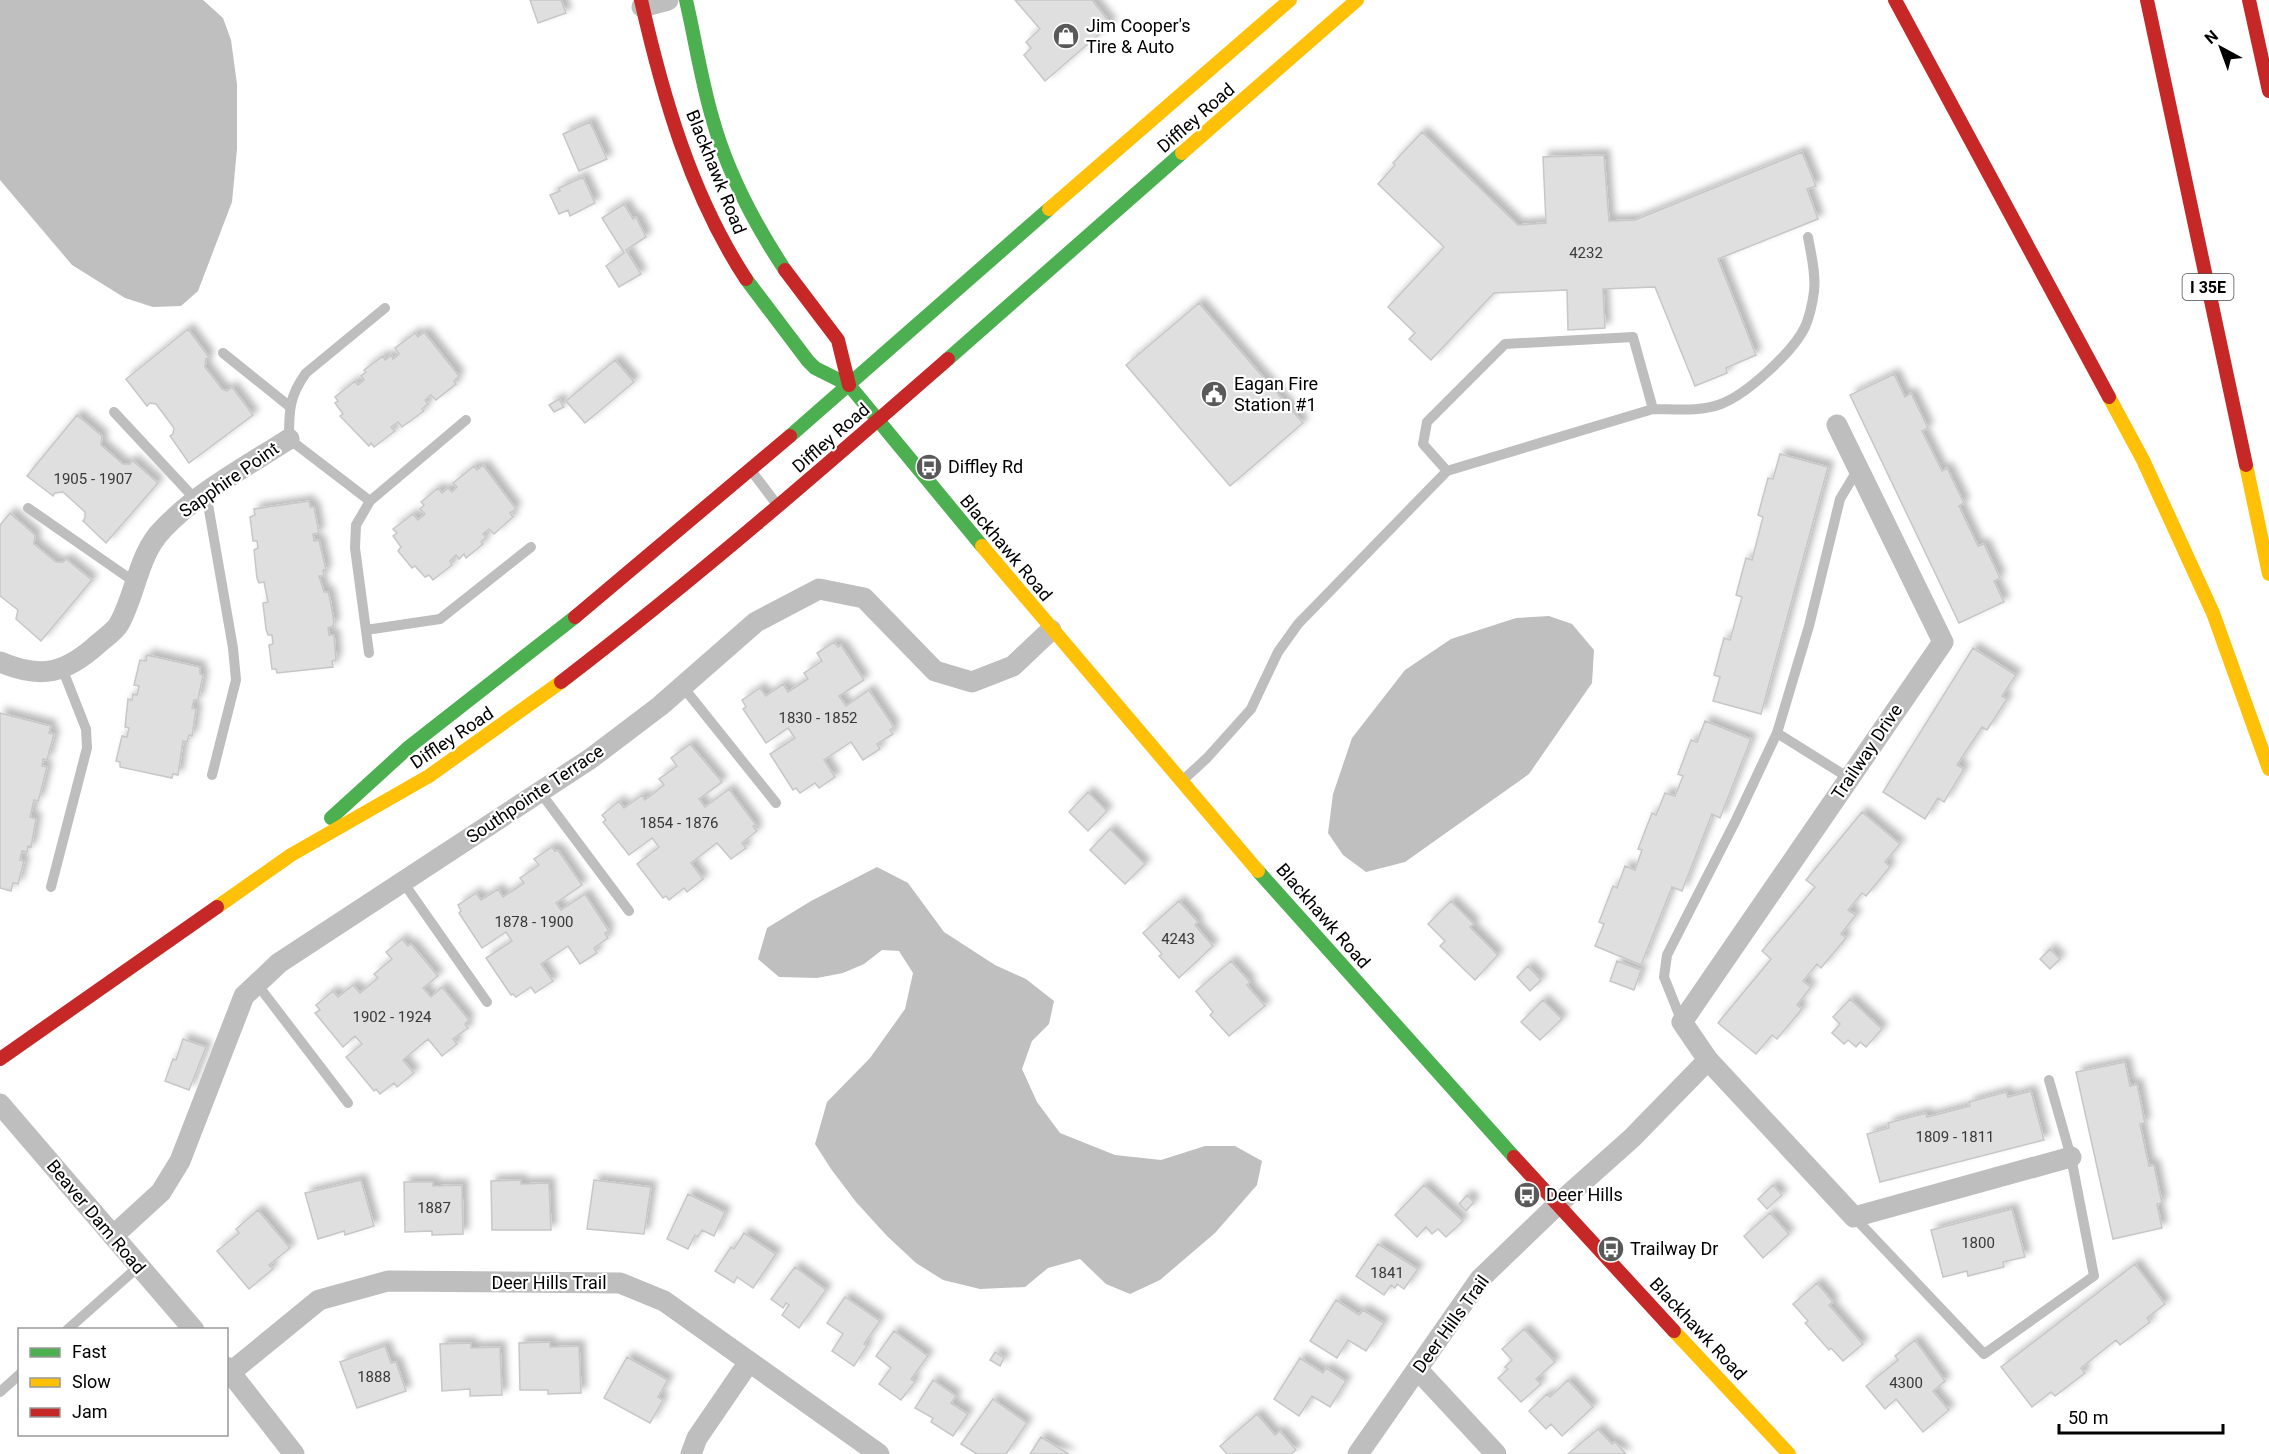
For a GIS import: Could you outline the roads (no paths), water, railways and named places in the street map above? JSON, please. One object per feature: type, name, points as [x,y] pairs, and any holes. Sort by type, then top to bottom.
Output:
[{"type":"main road","name":"Blackhawk Road","points":[[686,0],[712,118],[742,196],[761,233],[789,276],[838,340],[849,385]]},
{"type":"main road","name":"Diffley Road","points":[[291,855],[409,747],[593,602],[751,471],[1290,0]]},
{"type":"main road","name":"Diffley Road","points":[[0,1059],[291,855],[429,776],[523,711],[650,614],[779,507],[1357,0]]},
{"type":"main road","points":[[1895,0],[2143,460],[2213,613],[2269,769]]},
{"type":"main road","name":"I 35E","points":[[2147,0],[2269,574]]},
{"type":"main road","points":[[2249,0],[2269,91]]},
{"type":"main road","name":"Blackhawk Road","points":[[642,3],[659,76],[708,212],[729,251],[808,361],[815,368],[849,385],[1051,630],[1354,980],[1789,1454]]},
{"type":"street","points":[[642,3],[668,0]]},
{"type":"street","name":"Trailway Drive","points":[[1682,1022],[1943,642],[1837,425]]},
{"type":"street","name":"Sapphire Point","points":[[0,662],[20,671],[44,673],[62,668],[88,653],[118,627],[143,561],[161,530],[201,497],[289,439]]},
{"type":"street","name":"Southpointe Terrace","points":[[113,1236],[162,1192],[180,1161],[244,996],[256,984],[279,963],[590,759],[660,706],[756,622],[819,590],[864,598],[935,671],[972,682],[1013,666],[1051,630]]},
{"type":"street","points":[[1682,1022],[1708,1060],[1854,1217],[2071,1157]]},
{"type":"street","points":[[1558,1204],[1632,1138],[1708,1060]]},
{"type":"street","name":"Beaver Dam Road","points":[[0,1104],[138,1267],[193,1328]]},
{"type":"street","name":"Deer Hills Trail","points":[[1358,1454],[1480,1279],[1558,1204]]},
{"type":"street","name":"Deer Hills Trail","points":[[229,1370],[319,1300],[388,1281],[620,1283],[664,1301],[879,1454]]},
{"type":"street","points":[[691,1454],[697,1438],[749,1362]]},
{"type":"street","points":[[229,1370],[294,1454]]},
{"type":"street","points":[[1418,1370],[1496,1454]]},
{"type":"lane","points":[[1182,781],[1207,758],[1251,709],[1278,652],[1298,624],[1447,471],[1653,409],[1688,410],[1721,404],[1756,383],[1786,352],[1805,327],[1814,292],[1813,264],[1808,237]]},
{"type":"lane","points":[[370,501],[289,439],[290,406],[297,385],[306,373],[385,308]]},
{"type":"lane","points":[[1447,471],[1422,444],[1427,422],[1505,344],[1633,337],[1653,409]]},
{"type":"lane","points":[[223,353],[290,406]]},
{"type":"lane","points":[[114,412],[201,497],[233,648],[236,680],[212,775]]},
{"type":"lane","points":[[369,653],[355,548],[356,525],[370,501],[466,420]]},
{"type":"lane","points":[[1682,1022],[1664,977],[1667,954],[1736,820],[1777,733],[1809,626],[1840,499],[1858,469]]},
{"type":"lane","points":[[751,471],[779,507]]},
{"type":"lane","points":[[28,508],[136,583]]},
{"type":"lane","points":[[366,630],[440,619],[531,547]]},
{"type":"lane","points":[[51,887],[87,748],[86,729],[62,668]]},
{"type":"lane","points":[[682,687],[776,803]]},
{"type":"lane","points":[[1777,733],[1849,778]]},
{"type":"lane","points":[[540,792],[629,911]]},
{"type":"lane","points":[[403,882],[487,1002]]},
{"type":"lane","points":[[256,984],[348,1103]]},
{"type":"lane","points":[[1854,1217],[1984,1354],[2094,1276],[2071,1157],[2049,1080]]},
{"type":"lane","points":[[68,1328],[138,1267]]},
{"type":"lane","points":[[0,1392],[18,1376]]},
{"type":"place","name":"Jim Cooper's Tire & Auto","points":[[1066,36]]},
{"type":"place","name":"Eagan Fire Station #1","points":[[1214,394]]},
{"type":"place","name":"Diffley Rd","points":[[929,467]]},
{"type":"place","name":"Deer Hills","points":[[1527,1195]]},
{"type":"place","name":"Trailway Dr","points":[[1611,1249]]}]
